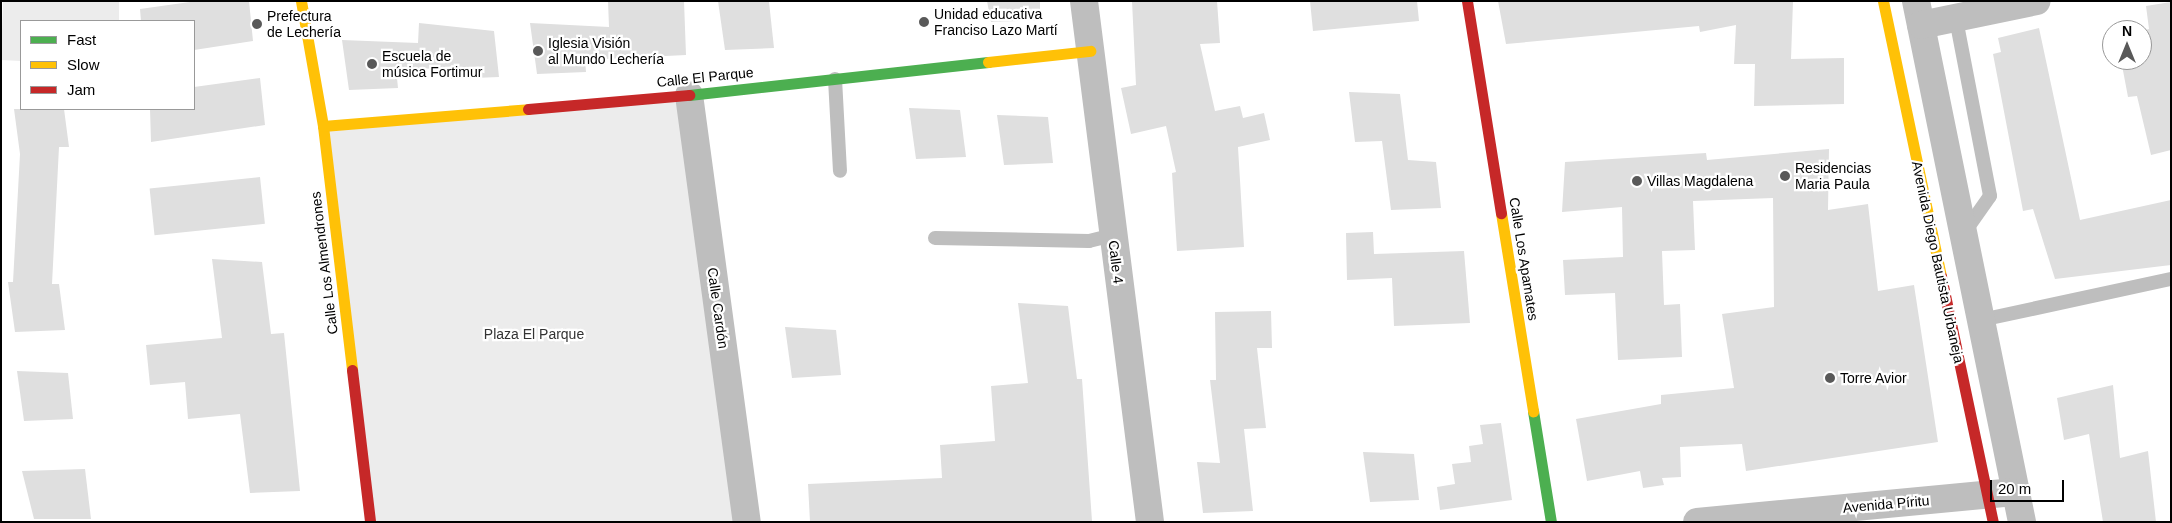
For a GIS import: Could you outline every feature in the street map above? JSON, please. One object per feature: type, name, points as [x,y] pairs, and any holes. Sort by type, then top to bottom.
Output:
[{"type":"street","name":"Calle Los Almendrones","points":[[301,1],[323,126],[370,522]]},
{"type":"street","name":"Calle 4","points":[[1084,1],[1150,522]]},
{"type":"street","name":"Calle Los Apamates","points":[[1467,1],[1551,522]]},
{"type":"street","name":"Avenida Diego Bautista Urbaneja","points":[[1883,1],[1993,522]]},
{"type":"street","points":[[2022,522],[1919,13],[1956,19],[2037,1]]},
{"type":"street","name":"Calle El Parque","points":[[323,126],[689,94],[1090,51]]},
{"type":"street","name":"Calle Cardón","points":[[689,94],[747,522]]},
{"type":"street","name":"Avenida Píritu","points":[[1697,522],[2016,491]]},
{"type":"lane","points":[[1956,19],[1990,196],[1963,233]]},
{"type":"lane","points":[[835,79],[840,171]]},
{"type":"lane","points":[[935,238],[1089,241],[1113,235]]},
{"type":"lane","points":[[1981,320],[2171,279]]},
{"type":"green space","points":[[3,1],[119,1],[119,20],[20,20],[20,61],[1,60]]},
{"type":"green space","name":"Plaza El Parque","points":[[689,95],[747,522],[370,522],[323,126]]},
{"type":"building","points":[[197,1],[249,1],[253,41],[195,50],[195,20],[141,20],[140,9]]},
{"type":"building","points":[[608,1],[684,1],[686,55],[585,60],[586,72],[537,74],[530,23],[609,27]]},
{"type":"building","points":[[718,1],[769,2],[774,48],[725,50]]},
{"type":"building","points":[[987,1],[1040,1],[1040,20],[991,22]]},
{"type":"building","points":[[1132,1],[1217,1],[1220,43],[1200,44],[1215,111],[1240,106],[1243,118],[1264,113],[1270,140],[1238,147],[1244,247],[1177,251],[1172,173],[1176,172],[1166,126],[1131,134],[1121,88],[1136,85]]},
{"type":"building","points":[[1310,1],[1417,1],[1419,21],[1313,31]]},
{"type":"building","points":[[1498,1],[1793,1],[1791,59],[1844,58],[1844,104],[1754,106],[1755,64],[1734,64],[1736,25],[1700,32],[1699,26],[1506,44]]},
{"type":"building","points":[[2171,2],[2171,150],[2151,155],[2137,96],[2128,97],[2123,70],[2152,70],[2152,20],[2148,20],[2146,6]]},
{"type":"building","points":[[419,23],[494,31],[499,77],[449,79],[448,69],[396,68],[398,88],[349,90],[342,40],[418,43]]},
{"type":"building","points":[[2039,28],[2080,220],[2171,200],[2171,265],[2055,279],[2033,209],[2023,211],[1993,54],[2001,52],[1998,38]]},
{"type":"building","points":[[260,78],[265,125],[151,142],[150,110],[195,110],[195,87]]},
{"type":"building","points":[[1349,92],[1400,94],[1408,160],[1436,162],[1441,208],[1391,210],[1382,141],[1355,142]]},
{"type":"building","points":[[909,108],[960,110],[966,157],[916,159]]},
{"type":"building","points":[[14,109],[64,110],[69,147],[59,147],[52,284],[59,284],[65,330],[15,332],[8,282],[13,282],[20,154]]},
{"type":"building","points":[[997,115],[1048,117],[1053,163],[1004,165]]},
{"type":"building","points":[[1829,149],[1828,210],[1868,204],[1878,291],[1914,285],[1938,442],[1746,471],[1742,444],[1680,447],[1681,477],[1662,478],[1664,485],[1643,488],[1640,471],[1587,481],[1576,419],[1661,404],[1661,395],[1734,388],[1722,314],[1774,307],[1773,198],[1693,201],[1695,250],[1662,251],[1664,305],[1680,304],[1682,357],[1618,360],[1615,293],[1565,295],[1563,260],[1623,257],[1622,207],[1562,212],[1565,162],[1706,153],[1707,160]]},
{"type":"building","points":[[260,177],[265,224],[155,235],[150,189]]},
{"type":"building","points":[[1373,232],[1374,254],[1464,251],[1470,323],[1394,326],[1392,278],[1347,280],[1346,233]]},
{"type":"building","points":[[212,259],[262,262],[271,334],[284,333],[300,491],[250,493],[240,414],[188,419],[185,382],[150,385],[146,345],[222,338]]},
{"type":"building","points":[[1018,303],[1068,306],[1077,379],[1082,379],[1092,521],[810,522],[808,484],[942,478],[940,445],[995,441],[991,386],[1028,383]]},
{"type":"building","points":[[1271,311],[1272,348],[1257,348],[1266,428],[1244,429],[1253,511],[1203,513],[1197,462],[1220,463],[1210,380],[1216,380],[1215,312]]},
{"type":"building","points":[[785,327],[836,330],[841,375],[792,378]]},
{"type":"building","points":[[17,371],[68,373],[73,419],[24,421]]},
{"type":"building","points":[[2113,385],[2120,458],[2148,451],[2156,522],[2103,522],[2089,434],[2064,440],[2057,398]]},
{"type":"building","points":[[1501,423],[1512,500],[1440,510],[1437,487],[1455,484],[1452,464],[1471,462],[1469,446],[1483,444],[1480,425]]},
{"type":"building","points":[[1363,452],[1414,454],[1419,500],[1370,502]]},
{"type":"building","points":[[85,469],[91,519],[34,519],[22,471]]},
{"type":"traffic: fast","points":[[689,95],[988,62]]},
{"type":"traffic: fast","points":[[1533,411],[1551,522]]},
{"type":"traffic: slow","points":[[301,1],[323,126],[352,370]]},
{"type":"traffic: slow","points":[[1883,1],[1941,276]]},
{"type":"traffic: slow","points":[[988,62],[1090,51]]},
{"type":"traffic: slow","points":[[323,126],[528,109]]},
{"type":"traffic: slow","points":[[1501,213],[1533,411]]},
{"type":"traffic: jam","points":[[1467,1],[1501,213]]},
{"type":"traffic: jam","points":[[528,109],[689,95]]},
{"type":"traffic: jam","points":[[1941,276],[1993,522]]},
{"type":"traffic: jam","points":[[352,370],[370,522]]},
{"type":"place","name":"Unidad educativa Franciso Lazo Martí","points":[[924,22]]},
{"type":"place","name":"Prefectura de Lechería","points":[[257,24]]},
{"type":"place","name":"Iglesia Visión al Mundo Lechería","points":[[538,51]]},
{"type":"place","name":"Escuela de música Fortimur","points":[[372,64]]},
{"type":"place","name":"Residencias Maria Paula","points":[[1785,176]]},
{"type":"place","name":"Villas Magdalena","points":[[1637,181]]},
{"type":"place","name":"Torre Avior","points":[[1830,378]]}]
